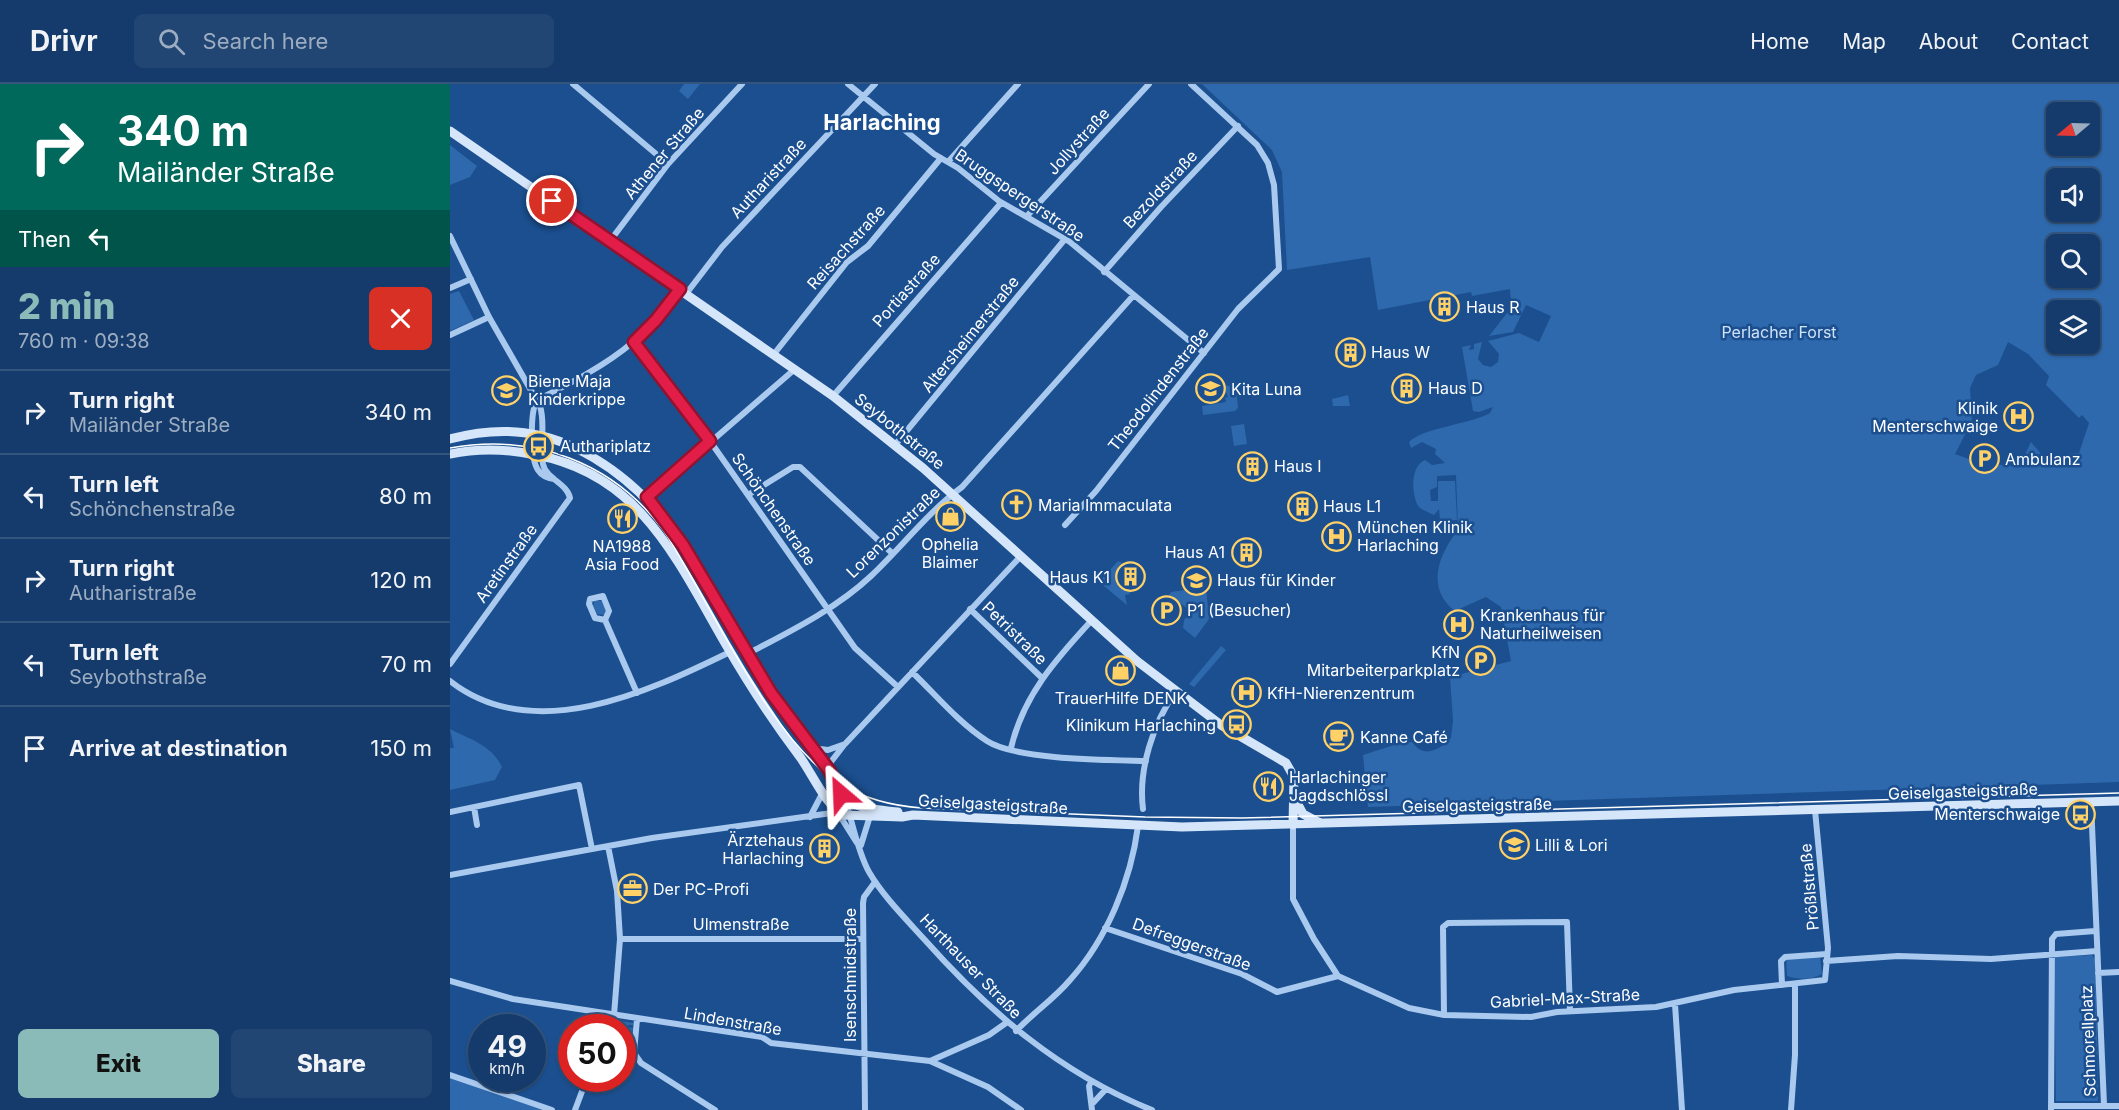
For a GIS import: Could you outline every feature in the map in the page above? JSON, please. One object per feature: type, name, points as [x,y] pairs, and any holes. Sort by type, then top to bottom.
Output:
[{"type":"main road","name":"Seybothstraße","points":[[450,131],[833,396],[952,494],[1092,620],[1176,691],[1221,724],[1292,770],[1294,797]]},
{"type":"main road","points":[[450,438],[488,431],[543,435],[570,445],[600,462],[647,497],[683,545],[783,712],[827,767],[837,788],[845,798],[863,807],[912,815]]},
{"type":"main road","points":[[450,454],[489,450],[538,455],[592,474],[615,488],[642,512],[668,545],[769,716],[838,812]]},
{"type":"main road","points":[[810,772],[821,773],[827,767]]},
{"type":"main road","points":[[1294,797],[1303,814],[1322,824]]},
{"type":"main road","points":[[1293,825],[1294,797]]},
{"type":"main road","name":"Geiselgasteigstraße","points":[[838,812],[870,816],[912,815],[1138,826],[1293,825],[2119,801]]},
{"type":"street","points":[[573,84],[668,164]]},
{"type":"street","name":"Athener Straße","points":[[610,241],[668,164],[742,84]]},
{"type":"street","name":"Bruggspergerstraße","points":[[848,84],[941,158],[1001,202],[1065,239],[1204,353]]},
{"type":"street","name":"Autharistraße","points":[[537,400],[596,367],[634,342],[875,84]]},
{"type":"street","points":[[948,162],[1018,84]]},
{"type":"street","name":"Jollystraße","points":[[1028,216],[1149,84]]},
{"type":"street","points":[[1191,84],[1238,126]]},
{"type":"street","name":"Bezoldstraße","points":[[1104,272],[1161,207],[1238,126]]},
{"type":"street","name":"Theodolindenstraße","points":[[1065,525],[1096,491],[1241,305],[1276,273],[1279,255],[1272,172],[1261,149],[1238,126]]},
{"type":"street","name":"Reisachstraße","points":[[774,354],[847,262],[868,246],[941,158]]},
{"type":"street","name":"Portiastraße","points":[[833,396],[1001,202]]},
{"type":"street","points":[[450,236],[489,317],[537,400],[543,417],[543,435],[538,455]]},
{"type":"street","name":"Altersheimerstraße","points":[[895,445],[1065,239]]},
{"type":"street","points":[[450,288],[471,279]]},
{"type":"street","name":"Lorenzonistraße","points":[[747,654],[828,609],[869,578],[952,494],[962,487],[1133,296]]},
{"type":"street","points":[[450,335],[489,317]]},
{"type":"street","name":"Schönchenstraße","points":[[634,342],[710,441],[855,648],[898,687]]},
{"type":"street","points":[[647,497],[795,369]]},
{"type":"street","points":[[537,400],[532,408],[533,433],[538,455]]},
{"type":"street","name":"Aretinstraße","points":[[450,663],[570,498],[568,490],[546,470],[538,455]]},
{"type":"street","points":[[748,495],[793,468],[800,467],[893,554]]},
{"type":"street","points":[[827,767],[844,744],[1021,556]]},
{"type":"street","name":"Petristraße","points":[[970,609],[1041,678]]},
{"type":"street","points":[[605,620],[637,693]]},
{"type":"street","points":[[1011,748],[1016,726],[1041,678],[1092,620]]},
{"type":"street","points":[[450,681],[488,703],[521,710],[578,707],[637,693],[730,652]]},
{"type":"street","points":[[912,672],[987,741],[1011,748],[1068,758],[1146,761]]},
{"type":"street","points":[[1143,809],[1146,761],[1159,720],[1176,691]]},
{"type":"street","points":[[811,748],[828,750],[844,744]]},
{"type":"street","points":[[450,812],[579,785],[592,849]]},
{"type":"street","points":[[810,817],[823,791]]},
{"type":"street","points":[[845,798],[860,848],[875,882]]},
{"type":"street","name":"Schmorellplatz","points":[[2050,954],[2051,1108],[2104,1105],[2091,801]]},
{"type":"street","points":[[474,807],[477,825]]},
{"type":"street","name":"Geiselgasteigstraße","points":[[849,812],[863,807]]},
{"type":"street","name":"Prößlstraße","points":[[1815,810],[1827,958]]},
{"type":"street","points":[[838,812],[860,848]]},
{"type":"street","name":"Geiselgasteigstraße","points":[[450,875],[608,846],[838,812]]},
{"type":"street","points":[[860,848],[870,816]]},
{"type":"street","points":[[1293,825],[1293,899],[1314,939],[1338,976]]},
{"type":"street","points":[[1016,1031],[1069,982],[1105,928],[1125,881],[1138,826]]},
{"type":"street","points":[[608,846],[617,891],[620,939],[614,1014]]},
{"type":"street","name":"Isenschmidstraße","points":[[865,1110],[862,939],[864,897],[875,882]]},
{"type":"street","name":"Harthauser Straße","points":[[875,882],[949,967],[1006,1023],[1091,1082],[1152,1110]]},
{"type":"street","points":[[1444,1015],[1443,927],[1448,923],[1562,920],[1567,922],[1570,1011]]},
{"type":"street","name":"Defreggerstraße","points":[[1105,928],[1216,964],[1277,992],[1338,976]]},
{"type":"street","points":[[2050,954],[2052,939],[2056,934],[2096,932]]},
{"type":"street","name":"Ulmenstraße","points":[[620,939],[862,939]]},
{"type":"street","points":[[1782,985],[1781,961],[1785,957],[1898,956],[1990,959],[2097,951]]},
{"type":"street","name":"Gabriel-Max-Straße","points":[[1338,976],[1393,1003],[1424,1012],[1444,1015],[1531,1017],[1570,1011],[1675,1004],[1734,990],[1825,980],[1827,958]]},
{"type":"street","points":[[2098,973],[2119,972]]},
{"type":"street","name":"Lindenstraße","points":[[450,981],[513,999],[610,1014]]},
{"type":"street","points":[[1791,1110],[1795,1055],[1795,984]]},
{"type":"street","points":[[1675,1004],[1682,1110]]},
{"type":"street","points":[[636,1029],[637,1019]]},
{"type":"street","name":"Lindenstraße","points":[[637,1019],[762,1037],[771,1043],[930,1061]]},
{"type":"street","points":[[930,1061],[989,1035],[1006,1023]]},
{"type":"street","points":[[636,1057],[645,1067],[714,1110]]},
{"type":"street","points":[[930,1061],[988,1087],[1021,1110]]},
{"type":"street","points":[[450,1075],[552,1110]]},
{"type":"street","points":[[1091,1082],[1089,1086],[1093,1106]]},
{"type":"street","points":[[1093,1106],[1106,1089]]},
{"type":"street","points":[[575,1110],[581,1092]]},
{"type":"street","points":[[2104,1105],[2119,1106]]},
{"type":"green space","points":[[684,84],[700,84],[688,99],[679,91]]},
{"type":"green space","name":"Perlacher Forst","points":[[1202,84],[2119,84],[2119,782],[1368,807],[1363,755],[1397,744],[1412,742],[1421,750],[1426,751],[1442,746],[1451,738],[1453,721],[1450,677],[1511,661],[1501,607],[1486,597],[1455,611],[1440,592],[1438,571],[1441,560],[1458,530],[1456,475],[1437,476],[1437,487],[1430,490],[1431,501],[1438,501],[1438,481],[1455,481],[1457,520],[1440,521],[1439,509],[1434,515],[1418,506],[1413,479],[1417,467],[1425,460],[1432,465],[1445,463],[1435,454],[1436,449],[1422,442],[1411,448],[1409,442],[1424,433],[1490,413],[1493,407],[1479,412],[1473,411],[1462,347],[1471,345],[1469,350],[1474,349],[1474,344],[1482,342],[1478,359],[1483,365],[1491,367],[1498,362],[1499,354],[1488,341],[1519,333],[1539,342],[1551,316],[1526,305],[1513,332],[1489,336],[1507,313],[1512,316],[1510,289],[1472,296],[1471,292],[1378,310],[1370,257],[1287,270],[1282,172],[1272,150]],"holes":[[[2008,342],[2028,354],[2049,376],[2046,385],[2079,418],[2082,415],[2089,423],[2079,453],[2043,456],[2031,442],[2019,467],[1977,462],[1955,454],[1972,421],[1970,388],[1976,375],[1998,365]]]},
{"type":"green space","points":[[450,145],[477,166],[470,177],[450,185]]},
{"type":"green space","points":[[459,291],[474,320],[450,331],[450,294]]},
{"type":"green space","points":[[1223,385],[1236,387],[1238,408],[1235,411],[1203,415],[1202,406],[1226,402],[1225,398],[1228,397]]},
{"type":"green space","points":[[1348,395],[1350,406],[1333,406],[1332,399]]},
{"type":"green space","points":[[1244,424],[1247,444],[1234,446],[1231,426]]},
{"type":"green space","points":[[1118,561],[1122,563],[1118,567],[1121,588],[1129,587],[1130,594],[1125,595],[1127,605],[1099,582]]},
{"type":"green space","points":[[1206,587],[1209,619],[1195,638],[1183,628],[1184,620],[1191,611],[1169,595],[1171,592]]},
{"type":"green space","points":[[595,600],[602,601],[606,611],[604,615],[597,614],[593,605]]},
{"type":"green space","points":[[1221,646],[1226,650],[1194,687],[1189,684]]},
{"type":"green space","points":[[450,729],[486,748],[498,759],[502,767],[495,780],[450,790],[450,748],[454,748]]},
{"type":"green space","points":[[2092,955],[2096,961],[2098,1101],[2056,1101],[2054,957]]},
{"type":"green space","points":[[1820,957],[1822,974],[1805,979],[1787,976],[1786,959]]},
{"type":"green space","points":[[450,1077],[468,1083],[468,1092],[492,1092],[543,1110],[450,1110]]},
{"type":"tram line","points":[[450,448],[481,444],[541,449],[596,470],[621,487],[644,507],[664,531],[743,668],[789,736],[814,763],[840,784],[869,798],[900,806],[1145,817],[1242,818],[2119,793]]},
{"type":"place","name":"Haus R","points":[[1445,307]]},
{"type":"place","name":"Haus W","points":[[1350,352]]},
{"type":"place","name":"Haus D","points":[[1407,388]]},
{"type":"place","name":"Kita Luna","points":[[1210,389]]},
{"type":"place","name":"Biene Maja Kinderkrippe","points":[[507,390]]},
{"type":"place","name":"Klinik Menterschwaige","points":[[2019,417]]},
{"type":"place","name":"Authariplatz","points":[[539,446]]},
{"type":"place","name":"Ambulanz","points":[[1984,459]]},
{"type":"place","name":"Haus I","points":[[1253,466]]},
{"type":"place","name":"Maria Immaculata","points":[[1017,505]]},
{"type":"place","name":"Haus L1","points":[[1302,506]]},
{"type":"place","name":"Ophelia Blaimer","points":[[950,516]]},
{"type":"place","name":"NA1988 Asia Food","points":[[622,518]]},
{"type":"place","name":"München Klinik Harlaching","points":[[1336,536]]},
{"type":"place","name":"Haus A1","points":[[1246,552]]},
{"type":"place","name":"Haus K1","points":[[1131,577]]},
{"type":"place","name":"Haus für Kinder","points":[[1196,580]]},
{"type":"place","name":"P1 (Besucher)","points":[[1166,610]]},
{"type":"place","name":"Krankenhaus für Naturheilweisen","points":[[1459,624]]},
{"type":"place","name":"KfN Mitarbeiterparkplatz","points":[[1481,661]]},
{"type":"place","name":"TrauerHilfe DENK","points":[[1121,670]]},
{"type":"place","name":"KfH-Nierenzentrum","points":[[1246,693]]},
{"type":"place","name":"Klinikum Harlaching","points":[[1237,725]]},
{"type":"place","name":"Kanne Café","points":[[1339,737]]},
{"type":"place","name":"Harlachinger Jagdschlössl","points":[[1268,786]]},
{"type":"place","name":"Menterschwaige","points":[[2081,814]]},
{"type":"place","name":"Lilli & Lori","points":[[1514,845]]},
{"type":"place","name":"Ärztehaus Harlaching","points":[[825,849]]},
{"type":"place","name":"Der PC-Profi","points":[[632,889]]},
{"type":"district","name":"Harlaching","points":[[882,122]]},
{"type":"route","points":[[552,201],[680,289],[656,320],[634,342],[710,441],[647,497],[673,528],[771,693],[788,719],[829,770],[841,794]]}]
